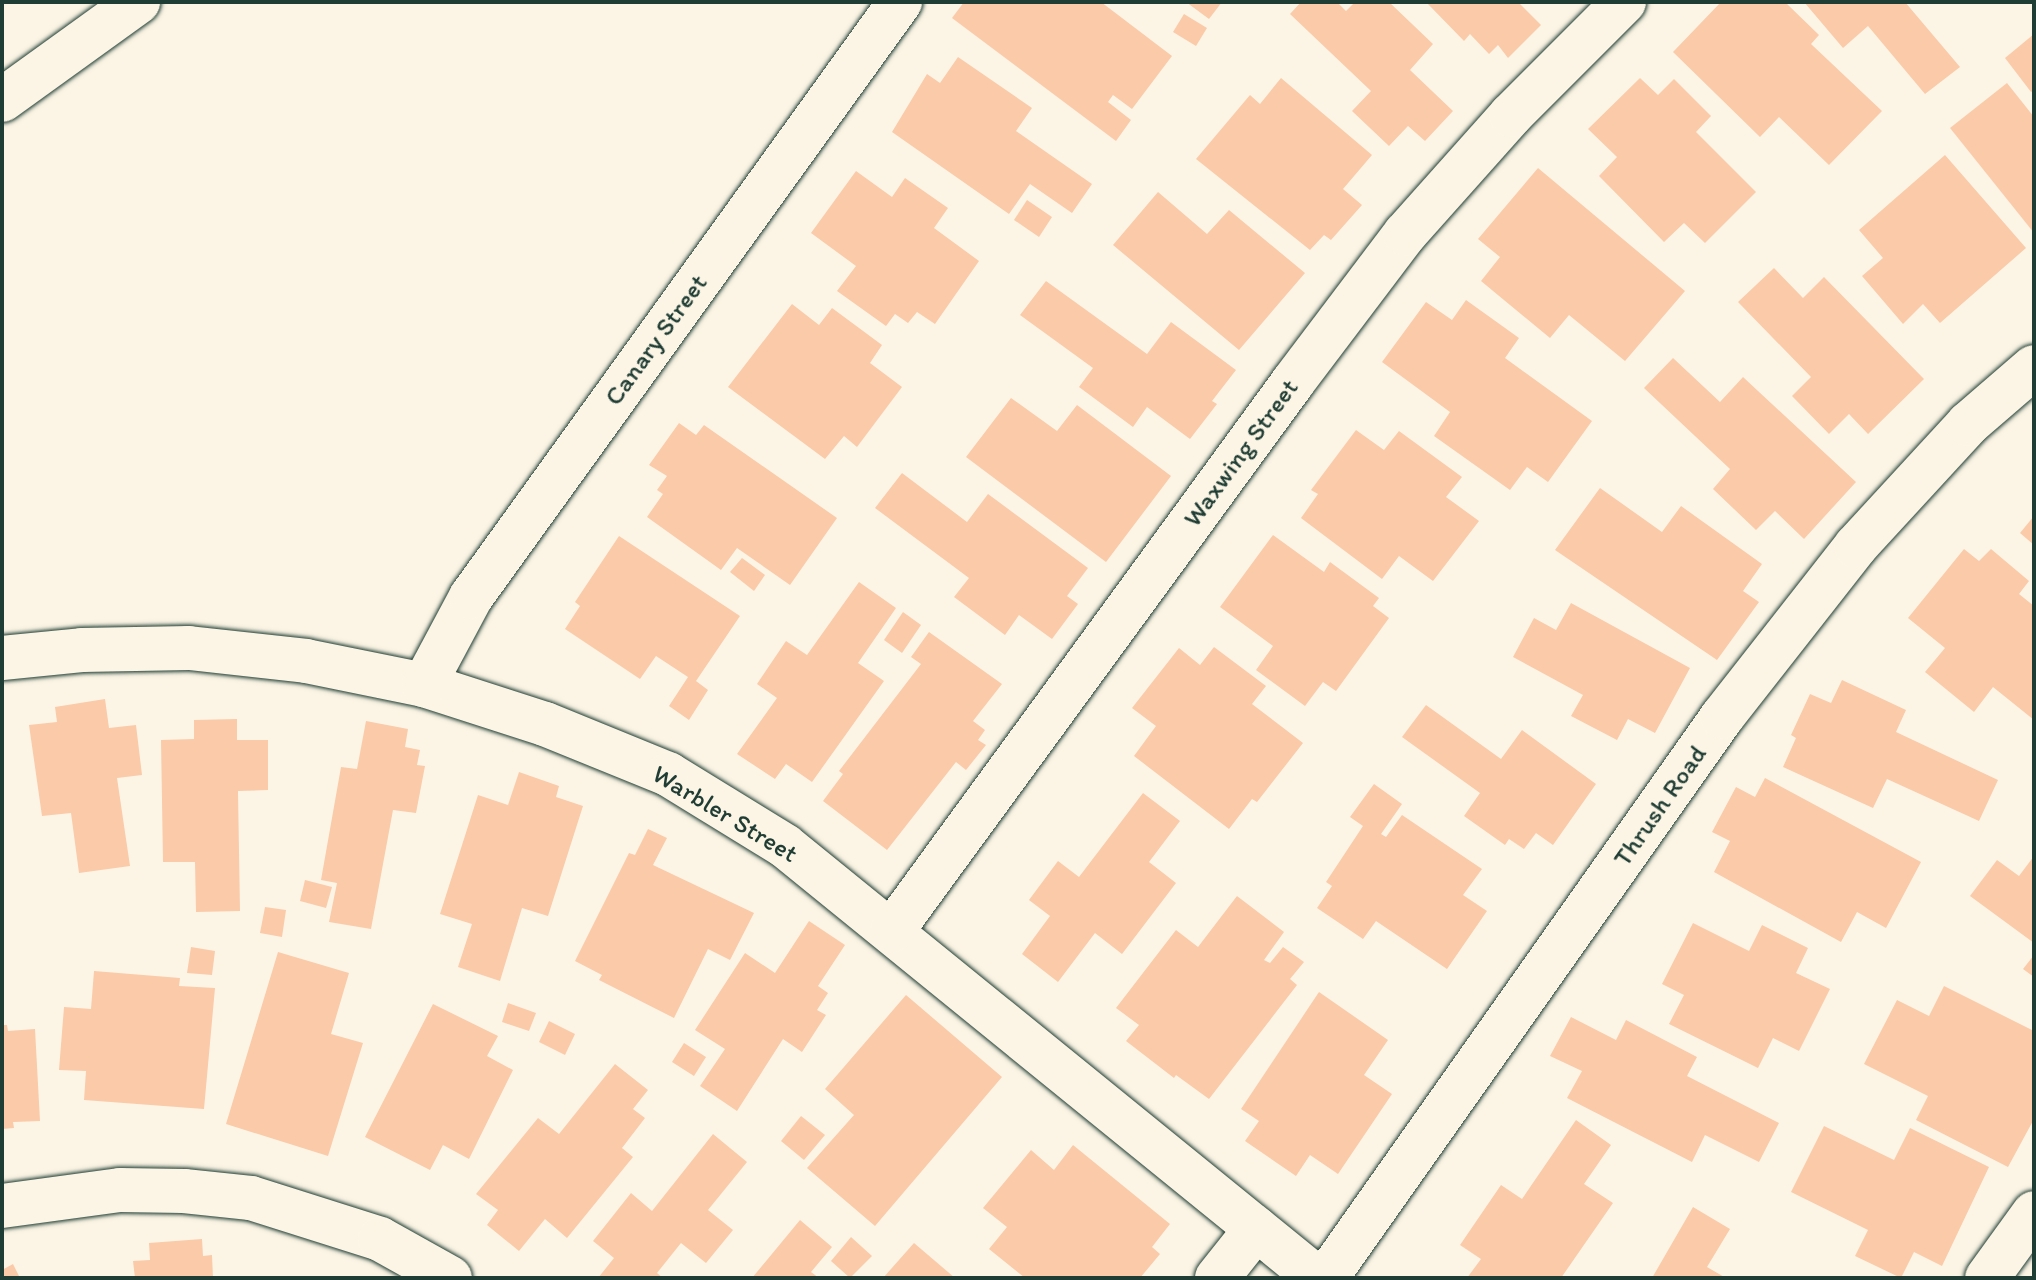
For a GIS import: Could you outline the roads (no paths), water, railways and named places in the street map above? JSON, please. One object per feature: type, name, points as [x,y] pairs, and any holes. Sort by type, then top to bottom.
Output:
[{"type":"street","points":[[2,100],[138,2]]},
{"type":"street","name":"Canary Street","points":[[424,685],[471,597],[900,2]]},
{"type":"street","name":"Waxwing Street","points":[[892,931],[1293,382],[1405,234],[1511,115],[1624,2]]},
{"type":"street","name":"Thrush Road","points":[[1326,1278],[1722,717],[1856,546],[1968,424],[2034,367]]},
{"type":"street","name":"Warbler Street","points":[[2,658],[82,650],[189,648],[306,661],[424,685],[545,724],[668,774],[785,846],[1317,1278]]},
{"type":"street","points":[[2,1206],[120,1190],[184,1191],[251,1198],[380,1239],[450,1278]]},
{"type":"street","points":[[1987,1278],[2034,1213]]},
{"type":"street","points":[[1217,1278],[1256,1229]]}]
